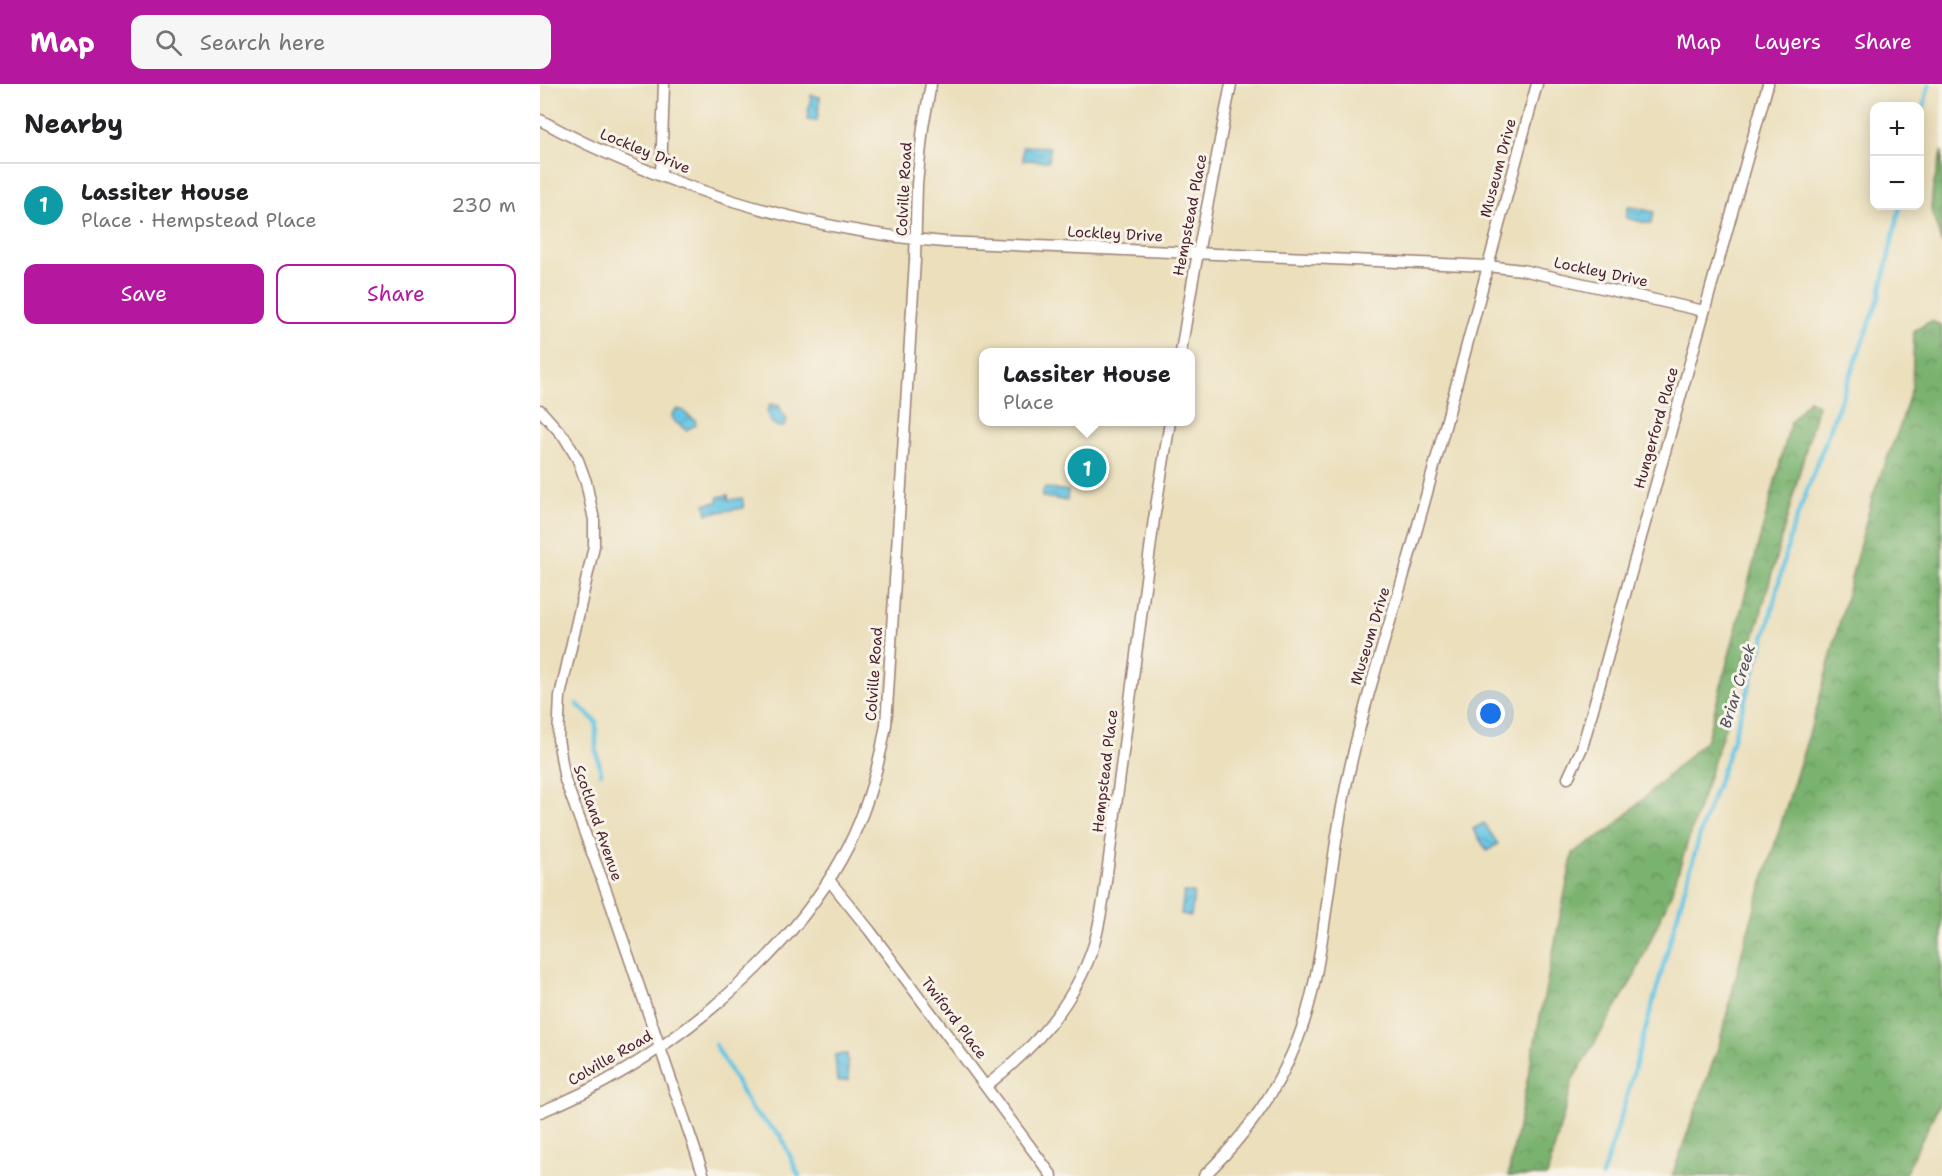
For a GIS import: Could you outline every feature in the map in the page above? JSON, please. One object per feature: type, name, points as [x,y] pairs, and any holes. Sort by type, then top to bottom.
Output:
[{"type":"street","points":[[662,175],[664,84]]},
{"type":"street","name":"Colville Road","points":[[540,1112],[601,1083],[660,1046],[698,1020],[749,975],[806,912],[829,880],[861,820],[881,753],[886,725],[916,240],[919,154],[931,84]]},
{"type":"street","name":"Hempstead Place","points":[[1182,348],[1231,84]]},
{"type":"street","name":"Museum Drive","points":[[1203,1176],[1232,1147],[1258,1113],[1276,1084],[1297,1041],[1308,1009],[1322,944],[1333,858],[1349,769],[1422,511],[1537,84]]},
{"type":"street","name":"Hungerford Place","points":[[1568,778],[1582,748],[1767,84]]},
{"type":"street","name":"Lockley Drive","points":[[540,120],[607,153],[710,192],[821,224],[916,240],[1487,266],[1522,270],[1704,311]]},
{"type":"street","name":"Scotland Avenue","points":[[540,410],[565,438],[578,460],[586,482],[594,520],[594,546],[560,696],[558,739],[562,766],[704,1176]]},
{"type":"street","name":"Hempstead Place","points":[[987,1086],[1014,1064],[1051,1024],[1078,982],[1095,941],[1104,896],[1154,519],[1169,426]]},
{"type":"street","name":"Twiford Place","points":[[829,880],[870,930],[1052,1176]]},
{"type":"green space","points":[[1942,151],[1942,244],[1931,209],[1933,187]]},
{"type":"green space","points":[[1931,321],[1942,326],[1942,1098],[1904,1176],[1672,1176],[1719,1045],[1746,937],[1817,708],[1873,495],[1901,423],[1912,387],[1914,331]]},
{"type":"green space","points":[[1809,400],[1818,405],[1756,631],[1671,894],[1634,977],[1573,1079],[1547,1176],[1508,1176],[1573,853],[1611,829],[1707,739],[1791,421]]},
{"type":"water","points":[[811,95],[820,97],[817,121],[807,120]]},
{"type":"water","points":[[1023,146],[1050,147],[1049,161],[1023,160]]},
{"type":"water","points":[[1628,206],[1654,212],[1651,224],[1626,218]]},
{"type":"water","points":[[770,404],[779,406],[785,415],[787,421],[783,427],[776,426],[770,420],[767,411]]},
{"type":"water","points":[[677,409],[684,411],[695,420],[696,425],[686,430],[673,420],[672,414]]},
{"type":"water","points":[[1044,488],[1068,491],[1067,501],[1042,497]]},
{"type":"water","points":[[728,495],[729,500],[742,498],[744,508],[707,514],[705,504],[718,502],[718,497]]},
{"type":"water","points":[[1484,823],[1498,844],[1487,851],[1473,829]]},
{"type":"water","points":[[1184,892],[1194,893],[1191,916],[1181,914]]},
{"type":"water","points":[[847,1054],[849,1080],[837,1081],[835,1055]]},
{"type":"waterway","name":"Briar Creek","points":[[1924,106],[1929,84]]},
{"type":"waterway","name":"Briar Creek","points":[[1602,1176],[1620,1120],[1703,824],[1728,755],[1769,622],[1791,533],[1879,298],[1899,210]]},
{"type":"waterway","points":[[577,704],[596,722],[596,749],[601,773]]},
{"type":"waterway","points":[[715,1044],[752,1110],[781,1136],[799,1176]]},
{"type":"place","name":"Lassiter House","points":[[1087,468]]}]
